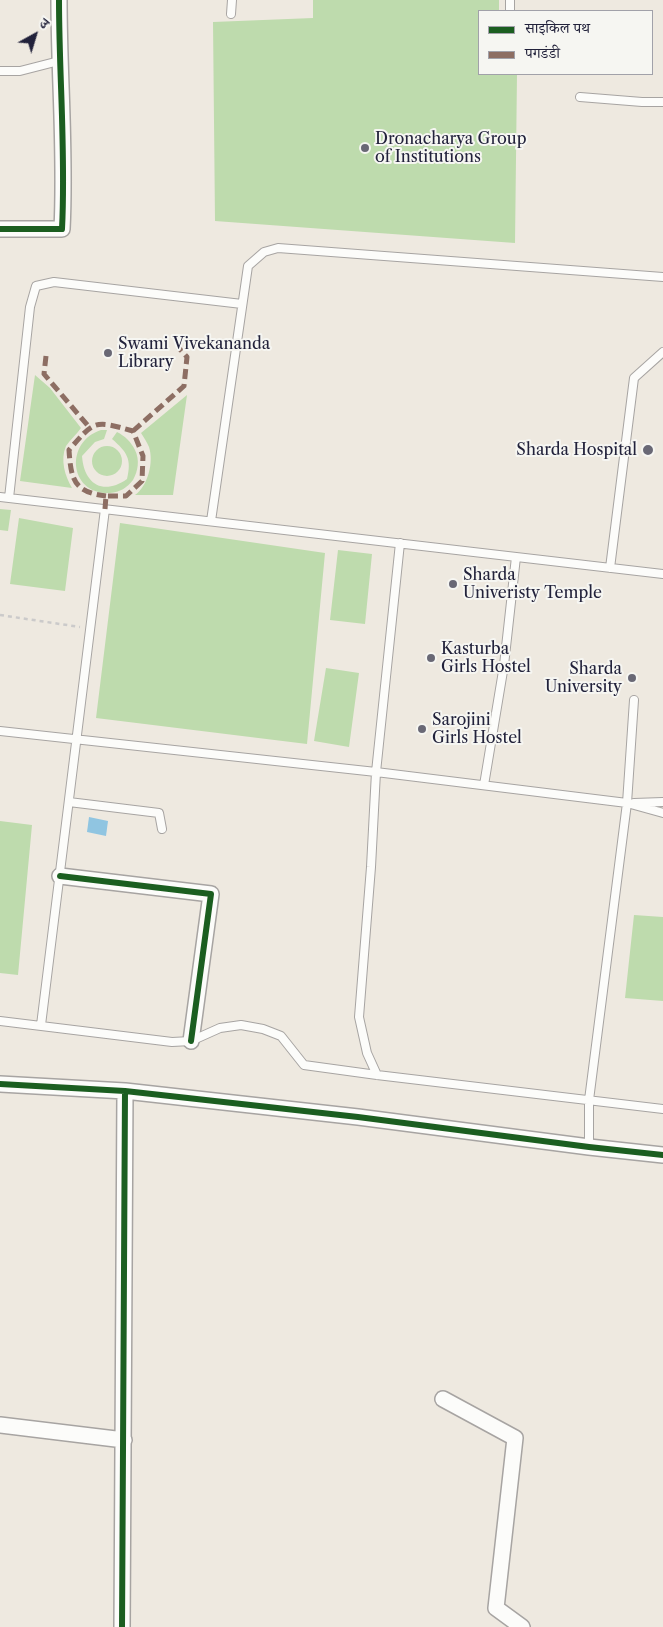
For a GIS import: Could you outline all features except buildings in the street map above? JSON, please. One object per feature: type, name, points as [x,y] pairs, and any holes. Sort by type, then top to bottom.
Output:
[{"type":"street","points":[[0,229],[62,229],[64,189],[59,61],[59,0]]},
{"type":"street","points":[[60,876],[211,894],[191,1041]]},
{"type":"street","points":[[0,1084],[125,1091],[358,1117],[663,1155]]},
{"type":"street","points":[[122,1627],[125,1091]]},
{"type":"street","points":[[443,1399],[515,1438],[496,1608],[522,1627]]},
{"type":"street","points":[[0,1425],[124,1440]]},
{"type":"lane","points":[[231,14],[232,0]]},
{"type":"lane","points":[[0,71],[20,72],[59,61]]},
{"type":"lane","points":[[580,97],[663,102]]},
{"type":"lane","points":[[211,521],[248,266],[264,252],[278,248],[663,277]]},
{"type":"lane","points":[[9,498],[30,307],[36,286],[54,282],[242,304]]},
{"type":"lane","points":[[610,568],[634,378],[663,352]]},
{"type":"lane","points":[[0,497],[663,574]]},
{"type":"lane","points":[[41,1025],[105,509]]},
{"type":"lane","points":[[377,1075],[367,1053],[359,1017],[371,867],[376,772],[400,543]]},
{"type":"lane","points":[[484,786],[504,666],[516,557]]},
{"type":"lane","points":[[589,1147],[589,1100],[627,803],[634,700]]},
{"type":"lane","points":[[0,731],[376,772],[627,803],[663,802]]},
{"type":"lane","points":[[69,802],[159,813],[162,829]]},
{"type":"lane","points":[[627,803],[663,813]]},
{"type":"lane","points":[[0,1021],[172,1042],[191,1041],[220,1028],[241,1024],[263,1029],[281,1036],[304,1065],[663,1108]]},
{"type":"path","points":[[0,615],[90,629]]},
{"type":"green space","name":"Dronacharya Group of Institutions","points":[[313,0],[499,0],[499,10],[478,10],[478,75],[517,75],[515,243],[215,221],[213,22],[313,18]]},
{"type":"green space","points":[[35,375],[50,388],[81,428],[66,446],[63,457],[65,473],[72,488],[20,481]]},
{"type":"green space","points":[[187,395],[173,495],[135,495],[140,491],[146,480],[151,460],[149,447],[141,433]]},
{"type":"green space","points":[[101,430],[107,430],[104,439],[95,442],[82,456],[86,474],[96,484],[110,487],[127,479],[129,466],[127,456],[112,439],[117,432],[130,442],[138,458],[133,480],[123,489],[110,493],[96,491],[86,486],[79,477],[76,467],[81,445],[89,436]]},
{"type":"green space","points":[[107,446],[113,447],[121,455],[121,467],[113,475],[107,476],[101,475],[93,467],[92,461],[93,455],[101,447]]},
{"type":"green space","points":[[0,509],[11,510],[8,531],[0,530]]},
{"type":"green space","points":[[19,518],[73,528],[65,591],[10,584]]},
{"type":"green space","points":[[120,523],[325,553],[307,744],[96,718]]},
{"type":"green space","points":[[338,550],[372,554],[365,624],[330,620]]},
{"type":"green space","points":[[326,668],[359,673],[349,747],[314,741]]},
{"type":"green space","points":[[0,821],[32,825],[18,975],[0,973]]},
{"type":"green space","points":[[634,915],[663,917],[663,1001],[625,998]]},
{"type":"water","points":[[89,817],[108,821],[106,836],[87,832]]},
{"type":"marked path","points":[[133,431],[184,386],[187,357],[178,347]]},
{"type":"marked path","points":[[46,356],[44,374],[89,427]]},
{"type":"marked path","points":[[105,509],[106,496],[126,496],[142,481],[143,456],[133,431],[102,424],[90,428],[69,450],[71,469],[76,483],[87,491],[106,496]]},
{"type":"cycle path","points":[[0,229],[62,229],[63,172],[59,0]]},
{"type":"cycle path","points":[[60,876],[211,894],[191,1041]]},
{"type":"cycle path","points":[[0,1084],[125,1091],[358,1117],[663,1155]]},
{"type":"cycle path","points":[[122,1627],[125,1091]]},
{"type":"place","name":"Dronacharya Group of Institutions","points":[[365,148]]},
{"type":"place","name":"Swami Vivekananda Library","points":[[108,353]]},
{"type":"place","name":"Sharda Hospital","points":[[648,450]]},
{"type":"place","name":"Sharda Univeristy Temple","points":[[453,584]]},
{"type":"place","name":"Kasturba Girls Hostel","points":[[431,658]]},
{"type":"place","name":"Sharda University","points":[[632,678]]},
{"type":"place","name":"Sarojini Girls Hostel","points":[[422,729]]}]
